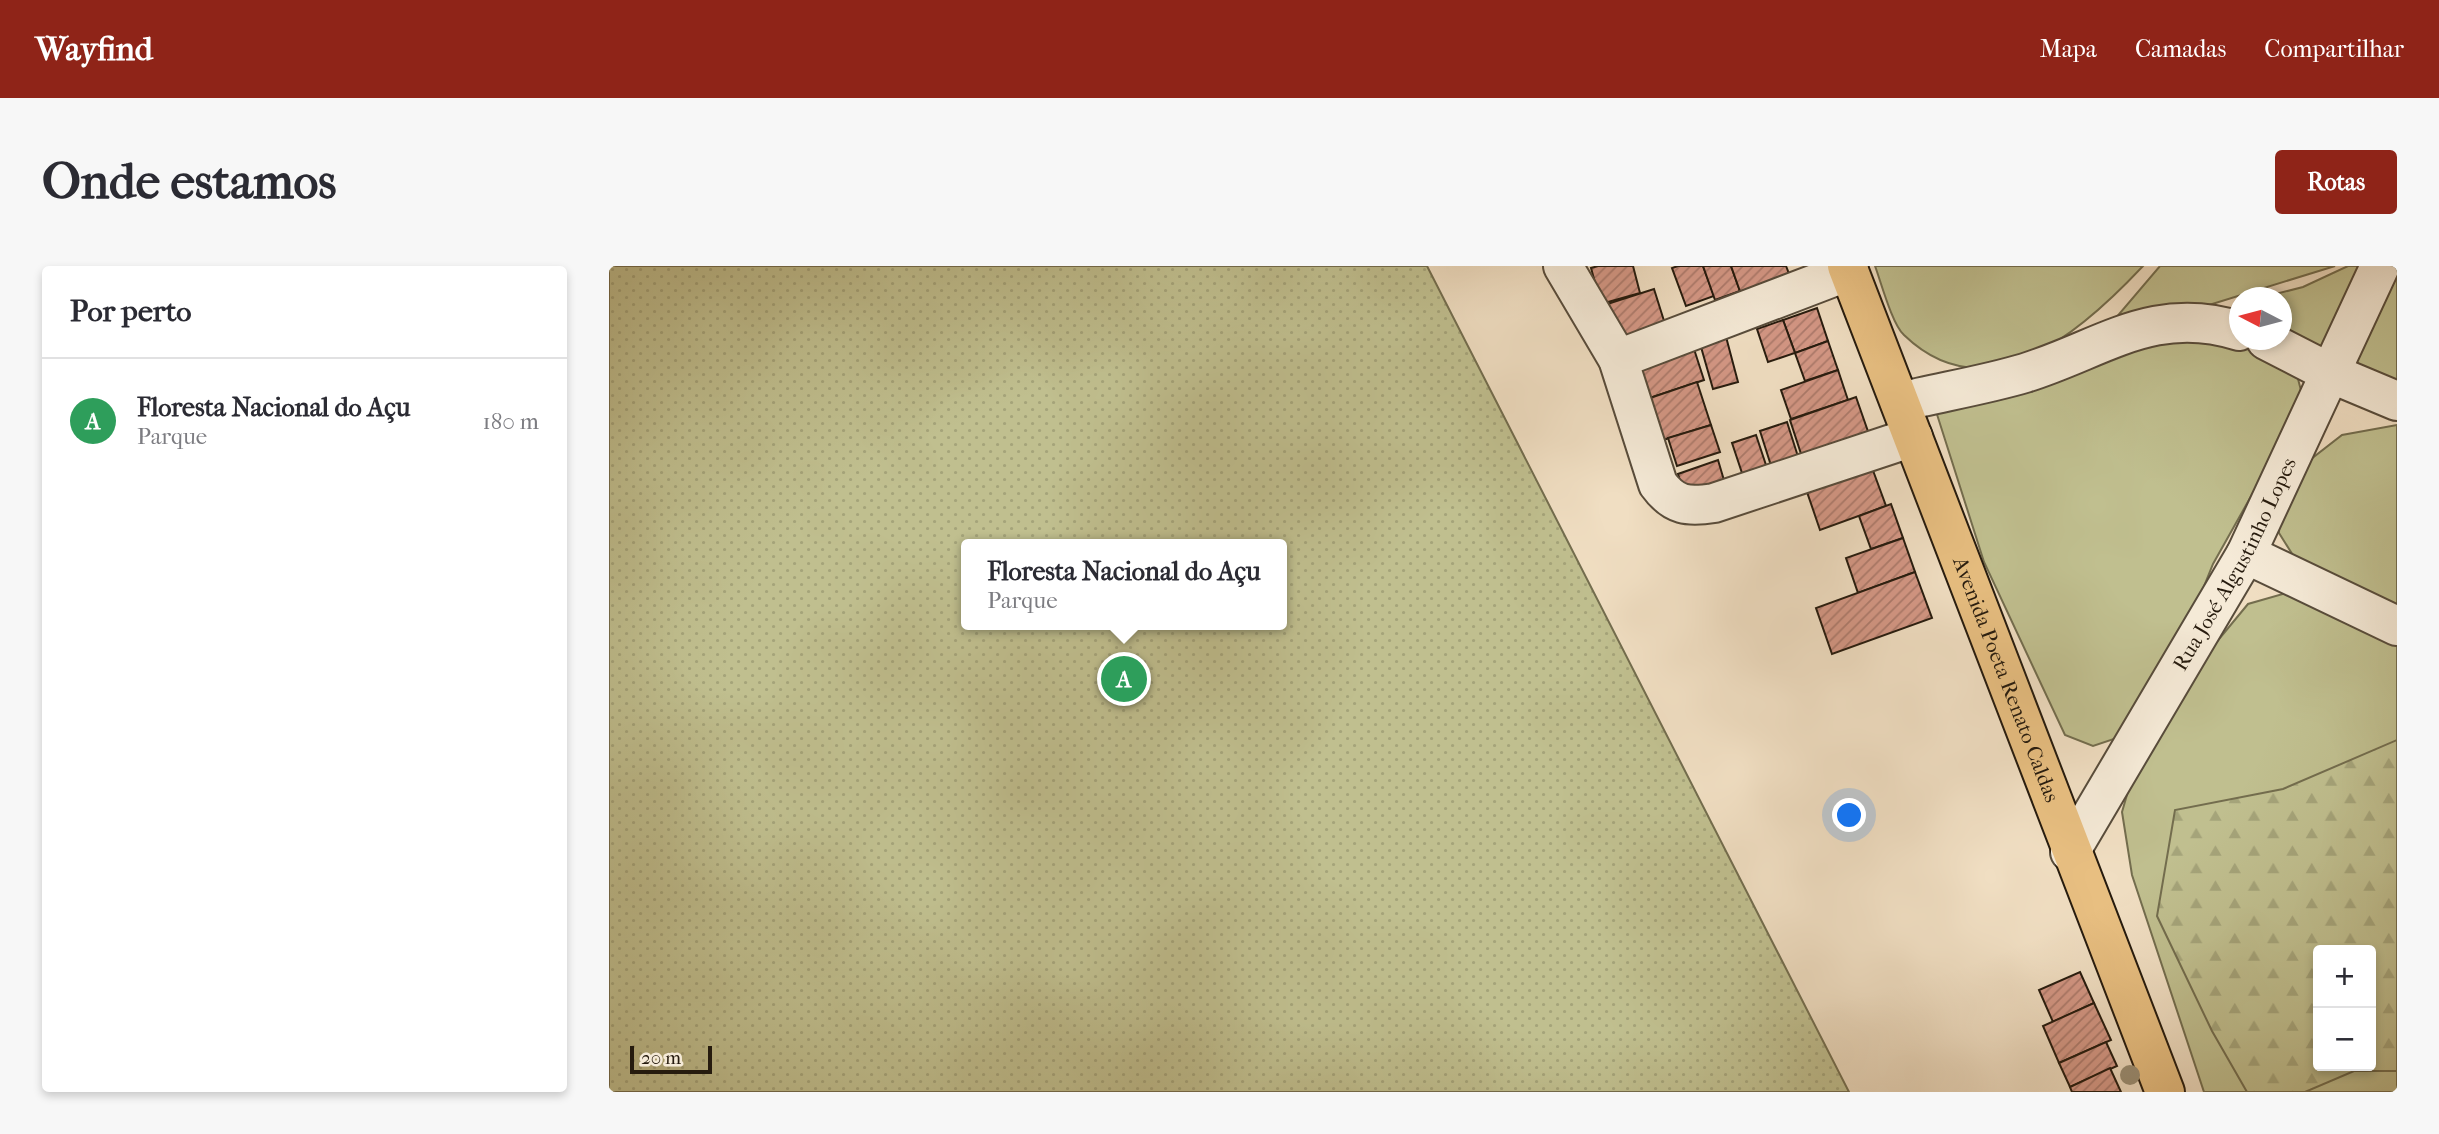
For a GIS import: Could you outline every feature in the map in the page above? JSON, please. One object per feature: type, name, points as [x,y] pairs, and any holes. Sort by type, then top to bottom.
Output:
[{"type":"main road","name":"Avenida Poeta Renato Caldas","points":[[1848,268],[2070,852],[2165,1092]]},
{"type":"street","points":[[1563,266],[1618,359],[1658,484],[1670,500],[1690,507],[1714,503],[1913,437]]},
{"type":"street","name":"Rua José Algustinho Lopes","points":[[2070,852],[2246,554],[2380,266]]},
{"type":"street","points":[[1618,359],[1848,268]]},
{"type":"street","points":[[1900,402],[2025,373],[2132,331],[2171,321],[2197,321],[2229,329]]},
{"type":"street","points":[[2285,350],[2330,373],[2397,401]]},
{"type":"street","points":[[2246,554],[2397,626]]},
{"type":"green space","points":[[609,266],[1427,266],[1849,1092],[609,1092]]},
{"type":"green space","points":[[1875,266],[2143,266],[2092,315],[2033,355],[2001,366],[1968,367],[1936,358],[1904,335],[1891,313]]},
{"type":"green space","points":[[2160,266],[2335,266],[2267,287],[2229,287],[2229,299],[2209,305],[2114,320]]},
{"type":"green space","points":[[2348,266],[2368,266],[2331,357],[2292,344],[2292,290]]},
{"type":"green space","points":[[2397,266],[2397,387],[2357,366],[2355,342]]},
{"type":"green space","points":[[2229,334],[2229,350],[2261,350],[2297,375],[2304,402],[2213,564],[2188,626],[2126,735],[2093,746],[2065,735],[1984,562],[1934,405],[2121,346]]},
{"type":"green space","points":[[2397,425],[2397,610],[2296,560],[2279,533],[2280,500],[2297,470],[2342,435]]},
{"type":"green space","points":[[2290,592],[2397,638],[2397,1092],[2204,1092],[2132,875],[2122,812],[2135,767],[2200,662],[2248,604]]},
{"type":"green space","points":[[2397,740],[2397,1071],[2376,1071],[2376,945],[2313,945],[2313,1071],[2354,1071],[2305,1092],[2247,1092],[2212,1031],[2157,916],[2175,810],[2283,789]]},
{"type":"building","points":[[1633,266],[1640,293],[1601,304],[1591,268]]},
{"type":"building","points":[[1703,266],[1714,296],[1686,306],[1672,268]]},
{"type":"building","points":[[1703,266],[1731,266],[1740,291],[1715,300]]},
{"type":"building","points":[[1731,266],[1786,266],[1791,279],[1742,297]]},
{"type":"building","points":[[1654,289],[1665,324],[1612,341],[1601,306]]},
{"type":"building","points":[[1817,308],[1828,341],[1795,353],[1783,320]]},
{"type":"building","points":[[1783,320],[1795,353],[1768,362],[1757,329]]},
{"type":"building","points":[[1725,333],[1738,382],[1713,389],[1699,340]]},
{"type":"building","points":[[1828,341],[1838,370],[1805,381],[1795,353]]},
{"type":"building","points":[[1694,349],[1704,380],[1647,399],[1637,367]]},
{"type":"building","points":[[1838,370],[1848,400],[1791,419],[1781,390]]},
{"type":"building","points":[[1697,382],[1711,425],[1660,441],[1647,399]]},
{"type":"building","points":[[1856,397],[1872,443],[1805,466],[1790,420]]},
{"type":"building","points":[[1787,422],[1801,466],[1774,475],[1760,431]]},
{"type":"building","points":[[1711,425],[1720,452],[1677,466],[1668,438]]},
{"type":"building","points":[[1756,435],[1770,477],[1746,485],[1732,443]]},
{"type":"building","points":[[1718,460],[1726,487],[1686,500],[1678,474]]},
{"type":"building","points":[[1871,465],[1886,506],[1820,530],[1806,489]]},
{"type":"building","points":[[1891,504],[1903,538],[1871,549],[1859,516]]},
{"type":"building","points":[[1903,538],[1915,572],[1858,593],[1846,558]]},
{"type":"building","points":[[1915,572],[1932,618],[1832,654],[1816,608]]},
{"type":"building","points":[[2080,972],[2094,1003],[2053,1022],[2039,990]]},
{"type":"building","points":[[2094,1003],[2111,1040],[2059,1063],[2043,1026]]},
{"type":"building","points":[[2106,1042],[2117,1066],[2070,1087],[2059,1063]]},
{"type":"building","points":[[2110,1068],[2121,1092],[2072,1092],[2070,1087]]},
{"type":"place","name":"Floresta Nacional do Açu","points":[[1124,679]]}]
